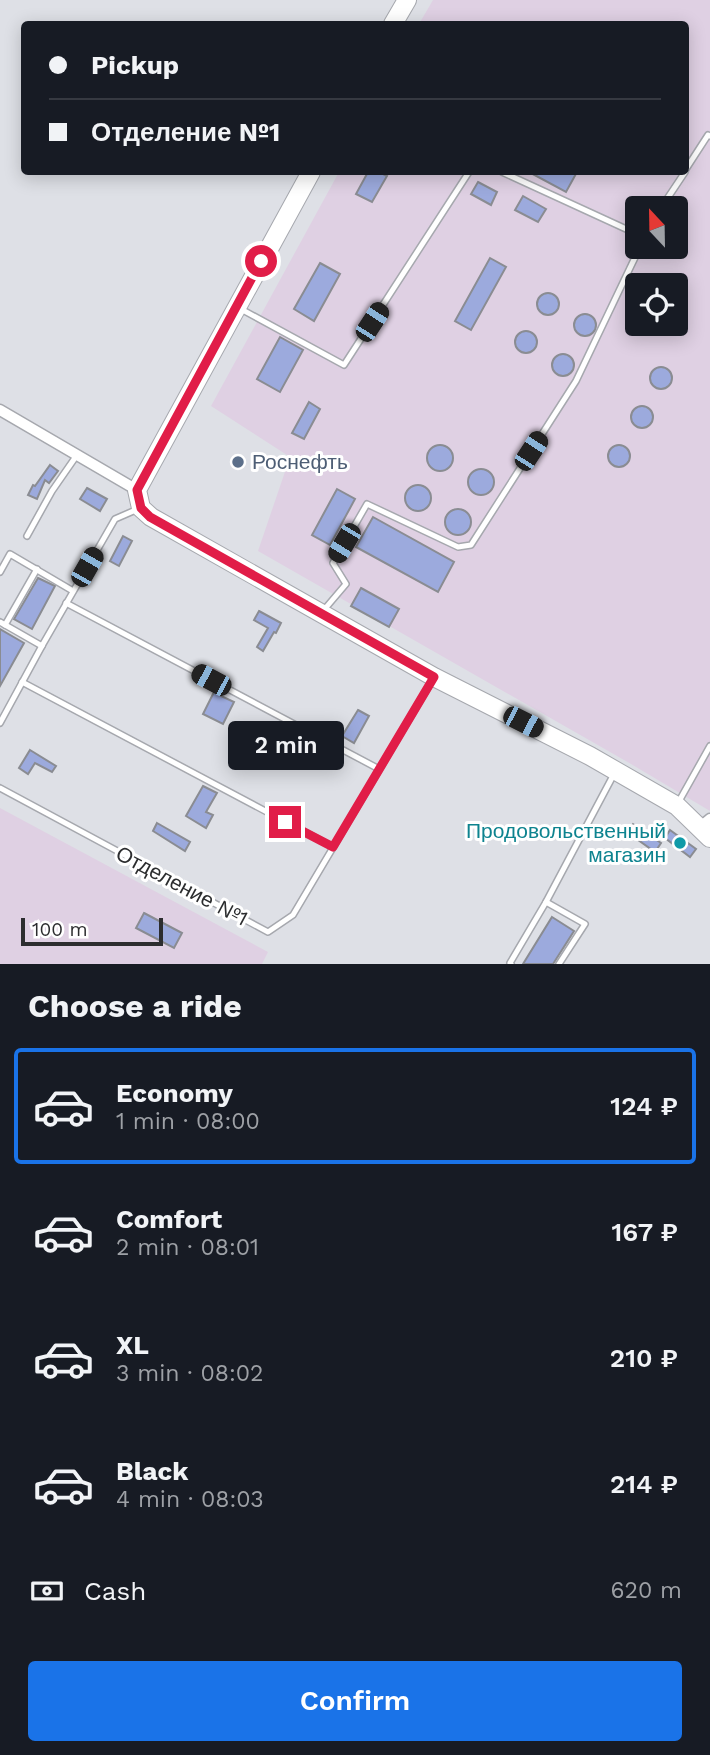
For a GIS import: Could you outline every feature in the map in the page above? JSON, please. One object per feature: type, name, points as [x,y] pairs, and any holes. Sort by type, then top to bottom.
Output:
[{"type":"main road","points":[[395,21],[407,0]]},
{"type":"main road","points":[[309,175],[137,490],[141,508],[150,517],[434,677],[590,756],[677,806],[706,828]]},
{"type":"street","points":[[0,410],[137,490]]},
{"type":"lane","points":[[689,164],[708,135],[710,136]]},
{"type":"lane","points":[[237,306],[344,365],[467,175]]},
{"type":"lane","points":[[509,175],[625,228]]},
{"type":"lane","points":[[669,196],[682,175]]},
{"type":"lane","points":[[321,614],[346,584],[332,563],[367,504],[458,547],[471,545],[576,381],[634,259]]},
{"type":"lane","points":[[27,536],[52,491],[77,455]]},
{"type":"lane","points":[[0,723],[115,519],[141,508]]},
{"type":"lane","points":[[0,572],[10,554],[74,591]]},
{"type":"lane","points":[[37,569],[3,624],[42,646]]},
{"type":"lane","points":[[66,603],[379,769]]},
{"type":"lane","name":"Отделение №1","points":[[0,788],[268,932],[293,915],[434,677]]},
{"type":"lane","points":[[22,682],[333,847]]},
{"type":"lane","points":[[677,806],[710,746]]},
{"type":"lane","points":[[511,964],[616,772]]},
{"type":"lane","points":[[546,902],[584,924],[559,964]]},
{"type":"shaded area","points":[[433,0],[710,0],[710,811],[258,551],[290,457],[211,406],[337,175],[689,175],[689,21],[421,21]]},
{"type":"shaded area","points":[[0,808],[268,952],[262,964],[0,964]]},
{"type":"building","points":[[366,175],[387,176],[372,202],[356,194]]},
{"type":"building","points":[[535,175],[575,175],[566,192]]},
{"type":"building","points":[[478,182],[497,192],[491,205],[471,194]]},
{"type":"building","points":[[523,196],[546,209],[538,222],[515,210]]},
{"type":"building","points":[[490,258],[506,267],[471,330],[455,321]]},
{"type":"building","points":[[320,263],[340,274],[314,321],[294,309]]},
{"type":"building","points":[[548,293],[556,296],[559,304],[556,312],[548,315],[540,312],[537,304],[540,296]]},
{"type":"building","points":[[585,314],[593,317],[596,325],[593,333],[585,336],[577,333],[574,325],[577,317]]},
{"type":"building","points":[[526,331],[534,334],[537,342],[534,350],[526,353],[518,350],[515,342],[518,334]]},
{"type":"building","points":[[280,337],[303,350],[280,392],[257,379]]},
{"type":"building","points":[[563,354],[571,357],[574,365],[571,373],[563,376],[555,373],[552,365],[555,357]]},
{"type":"building","points":[[661,367],[669,370],[672,378],[669,386],[661,389],[653,386],[650,378],[653,370]]},
{"type":"building","points":[[309,402],[320,409],[304,439],[292,433]]},
{"type":"building","points":[[642,406],[650,409],[653,417],[650,425],[642,428],[634,425],[631,417],[634,409]]},
{"type":"building","points":[[440,445],[449,449],[453,458],[449,467],[440,471],[431,467],[427,458],[431,449]]},
{"type":"building","points":[[619,445],[627,448],[630,456],[627,464],[619,467],[611,464],[608,456],[611,448]]},
{"type":"building","points":[[50,465],[58,471],[49,483],[45,480],[37,499],[28,495],[33,485],[35,486]]},
{"type":"building","points":[[481,469],[490,473],[494,482],[490,491],[481,495],[472,491],[468,482],[472,473]]},
{"type":"building","points":[[418,485],[427,489],[431,498],[427,507],[418,511],[409,507],[405,498],[409,489]]},
{"type":"building","points":[[87,488],[107,499],[100,511],[80,499]]},
{"type":"building","points":[[337,489],[355,499],[330,545],[312,535]]},
{"type":"building","points":[[458,509],[467,513],[471,522],[467,531],[458,535],[449,531],[445,522],[449,513]]},
{"type":"building","points":[[373,517],[454,562],[438,592],[356,547]]},
{"type":"building","points":[[123,536],[132,541],[119,566],[110,561]]},
{"type":"building","points":[[38,578],[55,586],[32,629],[14,619]]},
{"type":"building","points":[[361,588],[399,609],[389,627],[351,606]]},
{"type":"building","points":[[259,611],[281,623],[263,651],[257,647],[268,628],[254,620]]},
{"type":"building","points":[[0,629],[24,643],[0,686]]},
{"type":"building","points":[[216,688],[223,692],[221,696],[234,702],[223,724],[203,714]]},
{"type":"building","points":[[358,710],[369,716],[354,743],[342,736]]},
{"type":"building","points":[[30,750],[56,766],[52,772],[35,763],[28,774],[19,768]]},
{"type":"building","points":[[203,786],[217,793],[206,812],[213,815],[206,828],[186,816]]},
{"type":"building","points":[[157,823],[190,842],[185,851],[153,831]]},
{"type":"building","points":[[633,824],[661,843],[655,852],[627,832]]},
{"type":"building","name":"Продовольственный магазин","points":[[670,830],[696,849],[690,857],[665,838]]},
{"type":"building","points":[[144,913],[182,933],[174,948],[136,928]]},
{"type":"building","points":[[552,917],[574,931],[553,964],[523,964]]},
{"type":"place","name":"Роснефть","points":[[238,462]]},
{"type":"place","name":"Продовольственный магазин","points":[[680,843]]},
{"type":"route","points":[[261,261],[137,490],[141,508],[150,517],[434,677],[333,847],[285,822]]}]
